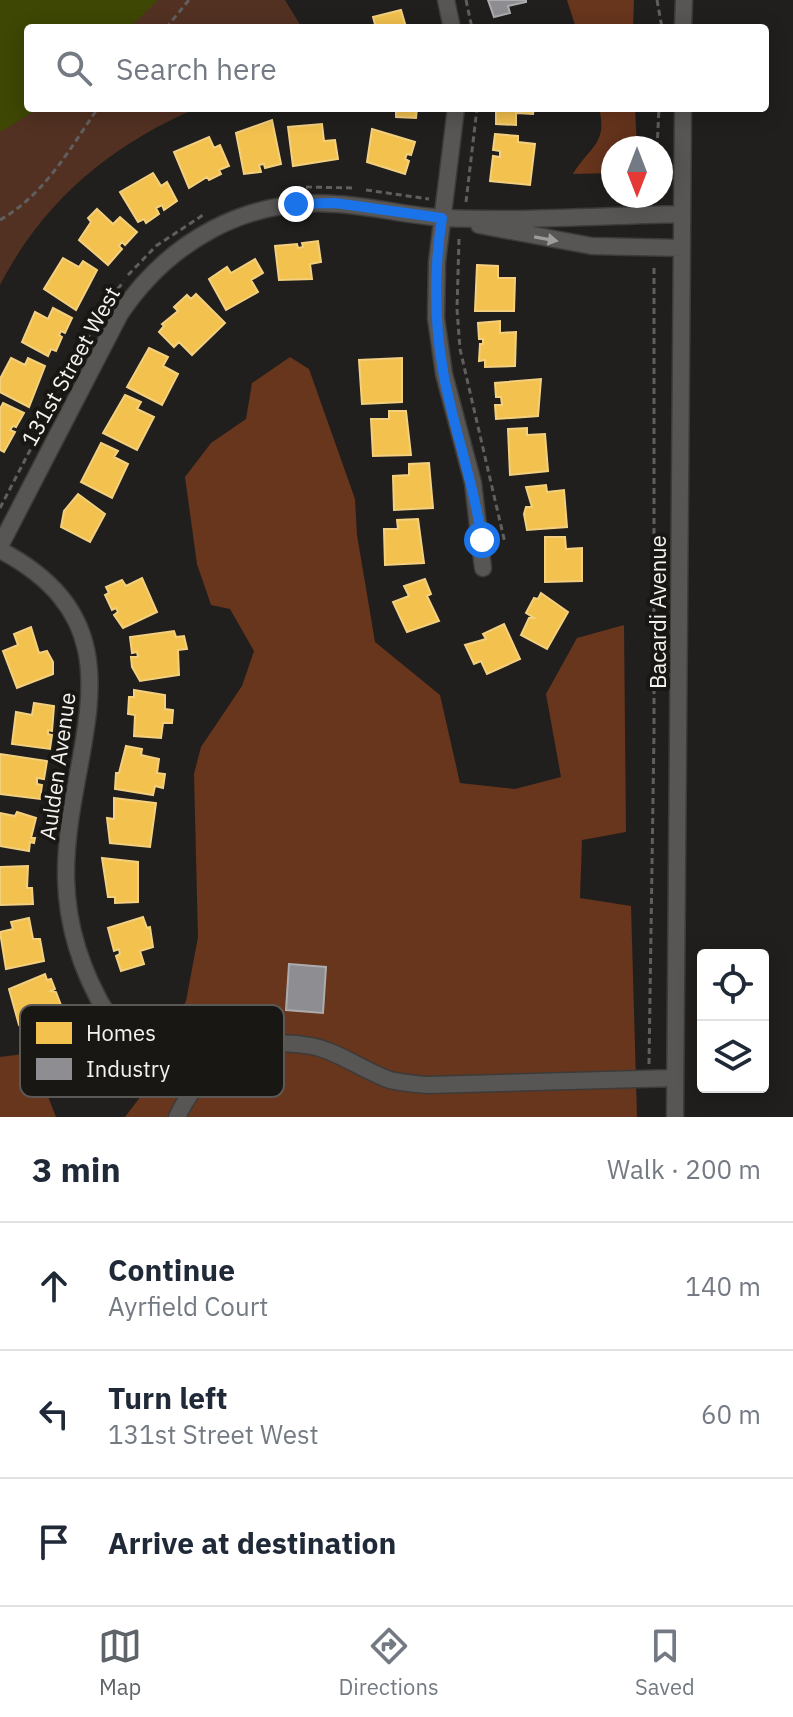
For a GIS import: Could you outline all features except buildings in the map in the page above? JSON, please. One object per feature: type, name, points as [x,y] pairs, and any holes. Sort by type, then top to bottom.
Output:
[{"type":"street","points":[[446,0],[451,24]]},
{"type":"street","points":[[683,24],[684,0]]},
{"type":"street","points":[[455,112],[436,290],[439,346],[450,401],[473,483],[483,568]]},
{"type":"street","name":"Bacardi Avenue","points":[[675,1117],[683,112]]},
{"type":"street","name":"131st Street West","points":[[0,548],[120,314],[143,282],[171,255],[221,224],[287,205],[335,203],[442,218],[682,214]]},
{"type":"street","points":[[442,218],[548,240],[682,248]]},
{"type":"street","name":"Aulden Avenue","points":[[0,548],[37,572],[58,592],[75,617],[86,645],[91,690],[67,856],[67,899],[81,961],[103,1005]]},
{"type":"street","points":[[284,1045],[312,1046],[392,1080],[427,1085],[675,1078]]},
{"type":"street","points":[[177,1117],[189,1097]]},
{"type":"path","points":[[169,24],[189,0]]},
{"type":"path","points":[[466,0],[471,24]]},
{"type":"path","points":[[657,0],[661,24]]},
{"type":"path","points":[[0,220],[22,207],[43,188],[95,112]]},
{"type":"path","points":[[466,202],[477,112]]},
{"type":"path","points":[[658,136],[659,112]]},
{"type":"path","points":[[301,187],[346,187],[429,199]]},
{"type":"path","points":[[82,351],[106,304],[134,268],[164,240],[212,211]]},
{"type":"path","points":[[459,239],[460,349],[505,543]]},
{"type":"path","points":[[649,1078],[654,733],[654,248]]},
{"type":"path","points":[[0,508],[68,377]]},
{"type":"shaded area","points":[[0,0],[158,0],[133,24],[24,24],[24,112],[33,112],[0,132]]},
{"type":"shaded area","points":[[66,0],[285,0],[300,24],[24,24],[24,112],[189,112],[136,139],[83,178],[37,227],[0,285],[0,15]]},
{"type":"shaded area","points":[[567,0],[634,0],[633,24],[575,24]]},
{"type":"shaded area","points":[[600,112],[635,112],[636,136],[601,136],[601,173],[573,174],[596,144],[601,130]]},
{"type":"shaded area","points":[[290,357],[309,369],[355,499],[357,535],[375,642],[440,695],[460,783],[515,789],[561,777],[546,694],[577,638],[624,625],[626,832],[582,840],[580,898],[631,906],[637,1117],[125,1117],[140,1097],[284,1097],[284,1005],[184,1005],[198,937],[194,774],[201,747],[242,686],[254,651],[230,609],[211,605],[197,564],[185,477],[211,443],[246,419],[252,383]]},
{"type":"shaded area","points":[[20,1054],[20,1097],[48,1097],[56,1117],[0,1117],[0,1057]]},
{"type":"route","points":[[296,204],[335,203],[442,218],[436,290],[439,346],[450,401],[473,483],[482,540]]}]
